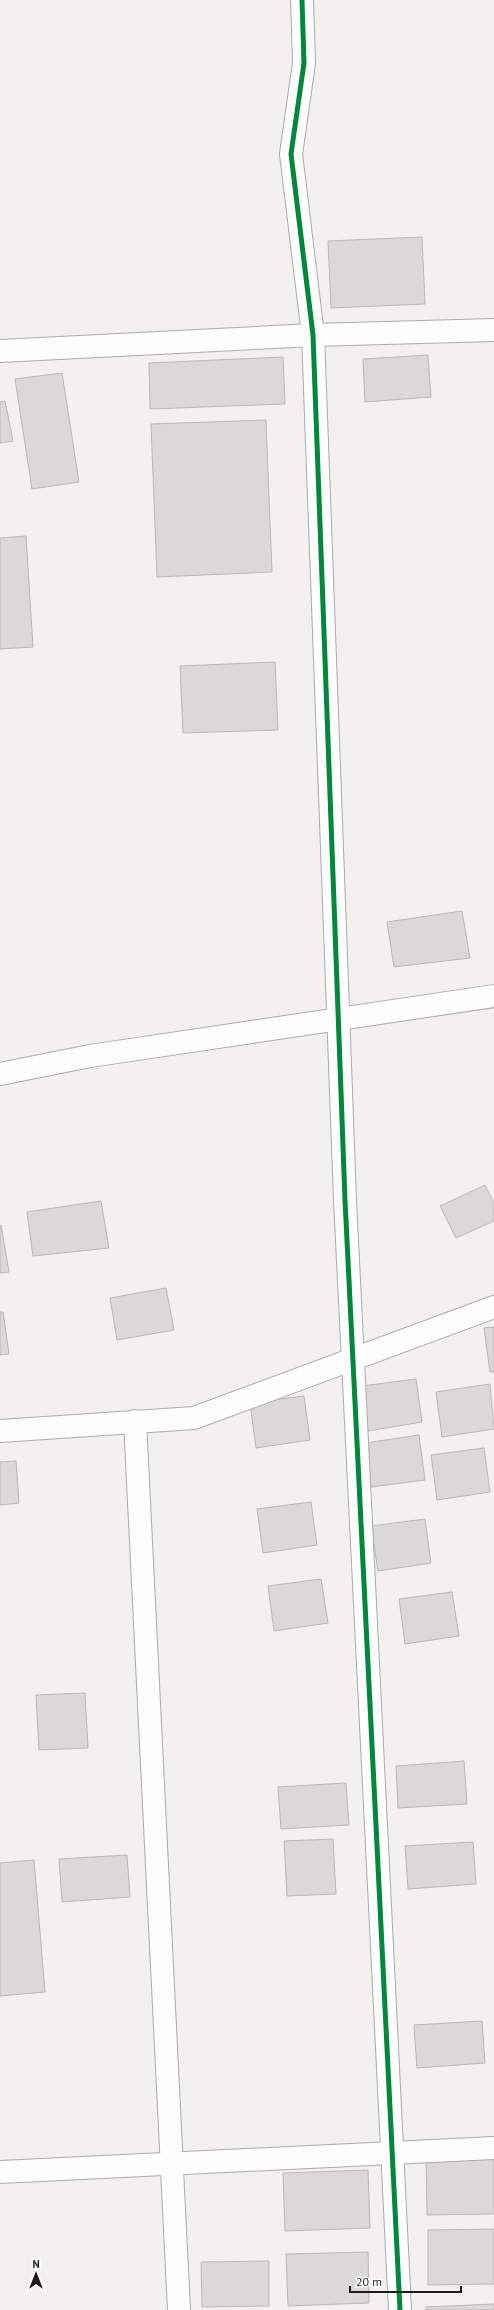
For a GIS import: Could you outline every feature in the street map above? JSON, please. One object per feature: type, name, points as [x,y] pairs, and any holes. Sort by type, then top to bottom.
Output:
[{"type":"street","points":[[302,0],[304,63],[291,154],[313,335],[352,1360],[400,2310]]},
{"type":"street","points":[[0,351],[313,335],[494,330]]},
{"type":"street","points":[[0,1074],[90,1056],[494,996]]},
{"type":"street","points":[[0,1431],[194,1418],[494,1307]]},
{"type":"street","points":[[135,1421],[179,2310]]},
{"type":"street","points":[[0,2172],[494,2148]]},
{"type":"building","points":[[422,237],[425,304],[331,308],[328,241]]},
{"type":"building","points":[[428,355],[431,397],[365,402],[363,359]]},
{"type":"building","points":[[283,357],[285,404],[150,409],[149,363]]},
{"type":"building","points":[[62,373],[79,482],[32,489],[15,379]]},
{"type":"building","points":[[5,401],[13,441],[0,443],[0,402]]},
{"type":"building","points":[[266,420],[272,572],[157,577],[151,424]]},
{"type":"building","points":[[26,536],[33,647],[0,649],[0,538]]},
{"type":"building","points":[[275,662],[278,730],[183,733],[180,666]]},
{"type":"building","points":[[462,911],[470,958],[394,967],[387,922]]},
{"type":"building","points":[[485,1185],[494,1203],[494,1221],[456,1238],[440,1206]]},
{"type":"building","points":[[101,1201],[109,1248],[33,1256],[27,1212]]},
{"type":"building","points":[[1,1225],[9,1272],[0,1273],[0,1226]]},
{"type":"building","points":[[166,1288],[174,1330],[117,1340],[110,1298]]},
{"type":"building","points":[[0,1312],[3,1312],[9,1354],[0,1355]]},
{"type":"building","points":[[494,1327],[494,1372],[490,1372],[484,1328]]},
{"type":"building","points":[[416,1379],[422,1422],[368,1431],[362,1386]]},
{"type":"building","points":[[490,1384],[494,1429],[442,1437],[436,1392]]},
{"type":"building","points":[[304,1396],[310,1440],[256,1448],[250,1403]]},
{"type":"building","points":[[419,1435],[425,1480],[371,1487],[365,1443]]},
{"type":"building","points":[[484,1448],[490,1492],[437,1500],[431,1455]]},
{"type":"building","points":[[16,1461],[19,1503],[0,1505],[0,1462]]},
{"type":"building","points":[[311,1502],[317,1545],[263,1553],[257,1509]]},
{"type":"building","points":[[425,1519],[431,1563],[378,1571],[371,1526]]},
{"type":"building","points":[[321,1579],[328,1623],[274,1631],[268,1586]]},
{"type":"building","points":[[452,1592],[459,1636],[405,1644],[399,1599]]},
{"type":"building","points":[[85,1693],[88,1748],[39,1750],[36,1695]]},
{"type":"building","points":[[464,1761],[467,1804],[398,1808],[396,1766]]},
{"type":"building","points":[[346,1783],[349,1825],[281,1829],[278,1787]]},
{"type":"building","points":[[333,1839],[336,1894],[287,1896],[284,1841]]},
{"type":"building","points":[[473,1842],[476,1884],[408,1889],[405,1846]]},
{"type":"building","points":[[127,1855],[130,1897],[62,1902],[59,1859]]},
{"type":"building","points":[[34,1860],[45,1992],[0,1996],[0,1863]]},
{"type":"building","points":[[482,2021],[485,2063],[417,2068],[414,2025]]},
{"type":"building","points":[[494,2155],[494,2214],[427,2215],[426,2156]]},
{"type":"building","points":[[368,2170],[370,2228],[285,2231],[283,2173]]},
{"type":"building","points":[[494,2229],[494,2284],[428,2285],[428,2230]]},
{"type":"building","points":[[368,2252],[369,2303],[288,2306],[286,2254]]},
{"type":"building","points":[[269,2261],[269,2306],[202,2307],[201,2262]]},
{"type":"building","points":[[494,2304],[494,2310],[426,2310],[426,2307]]},
{"type":"cycle path","points":[[302,0],[304,63],[291,154],[313,335],[345,1200],[400,2310]]}]
